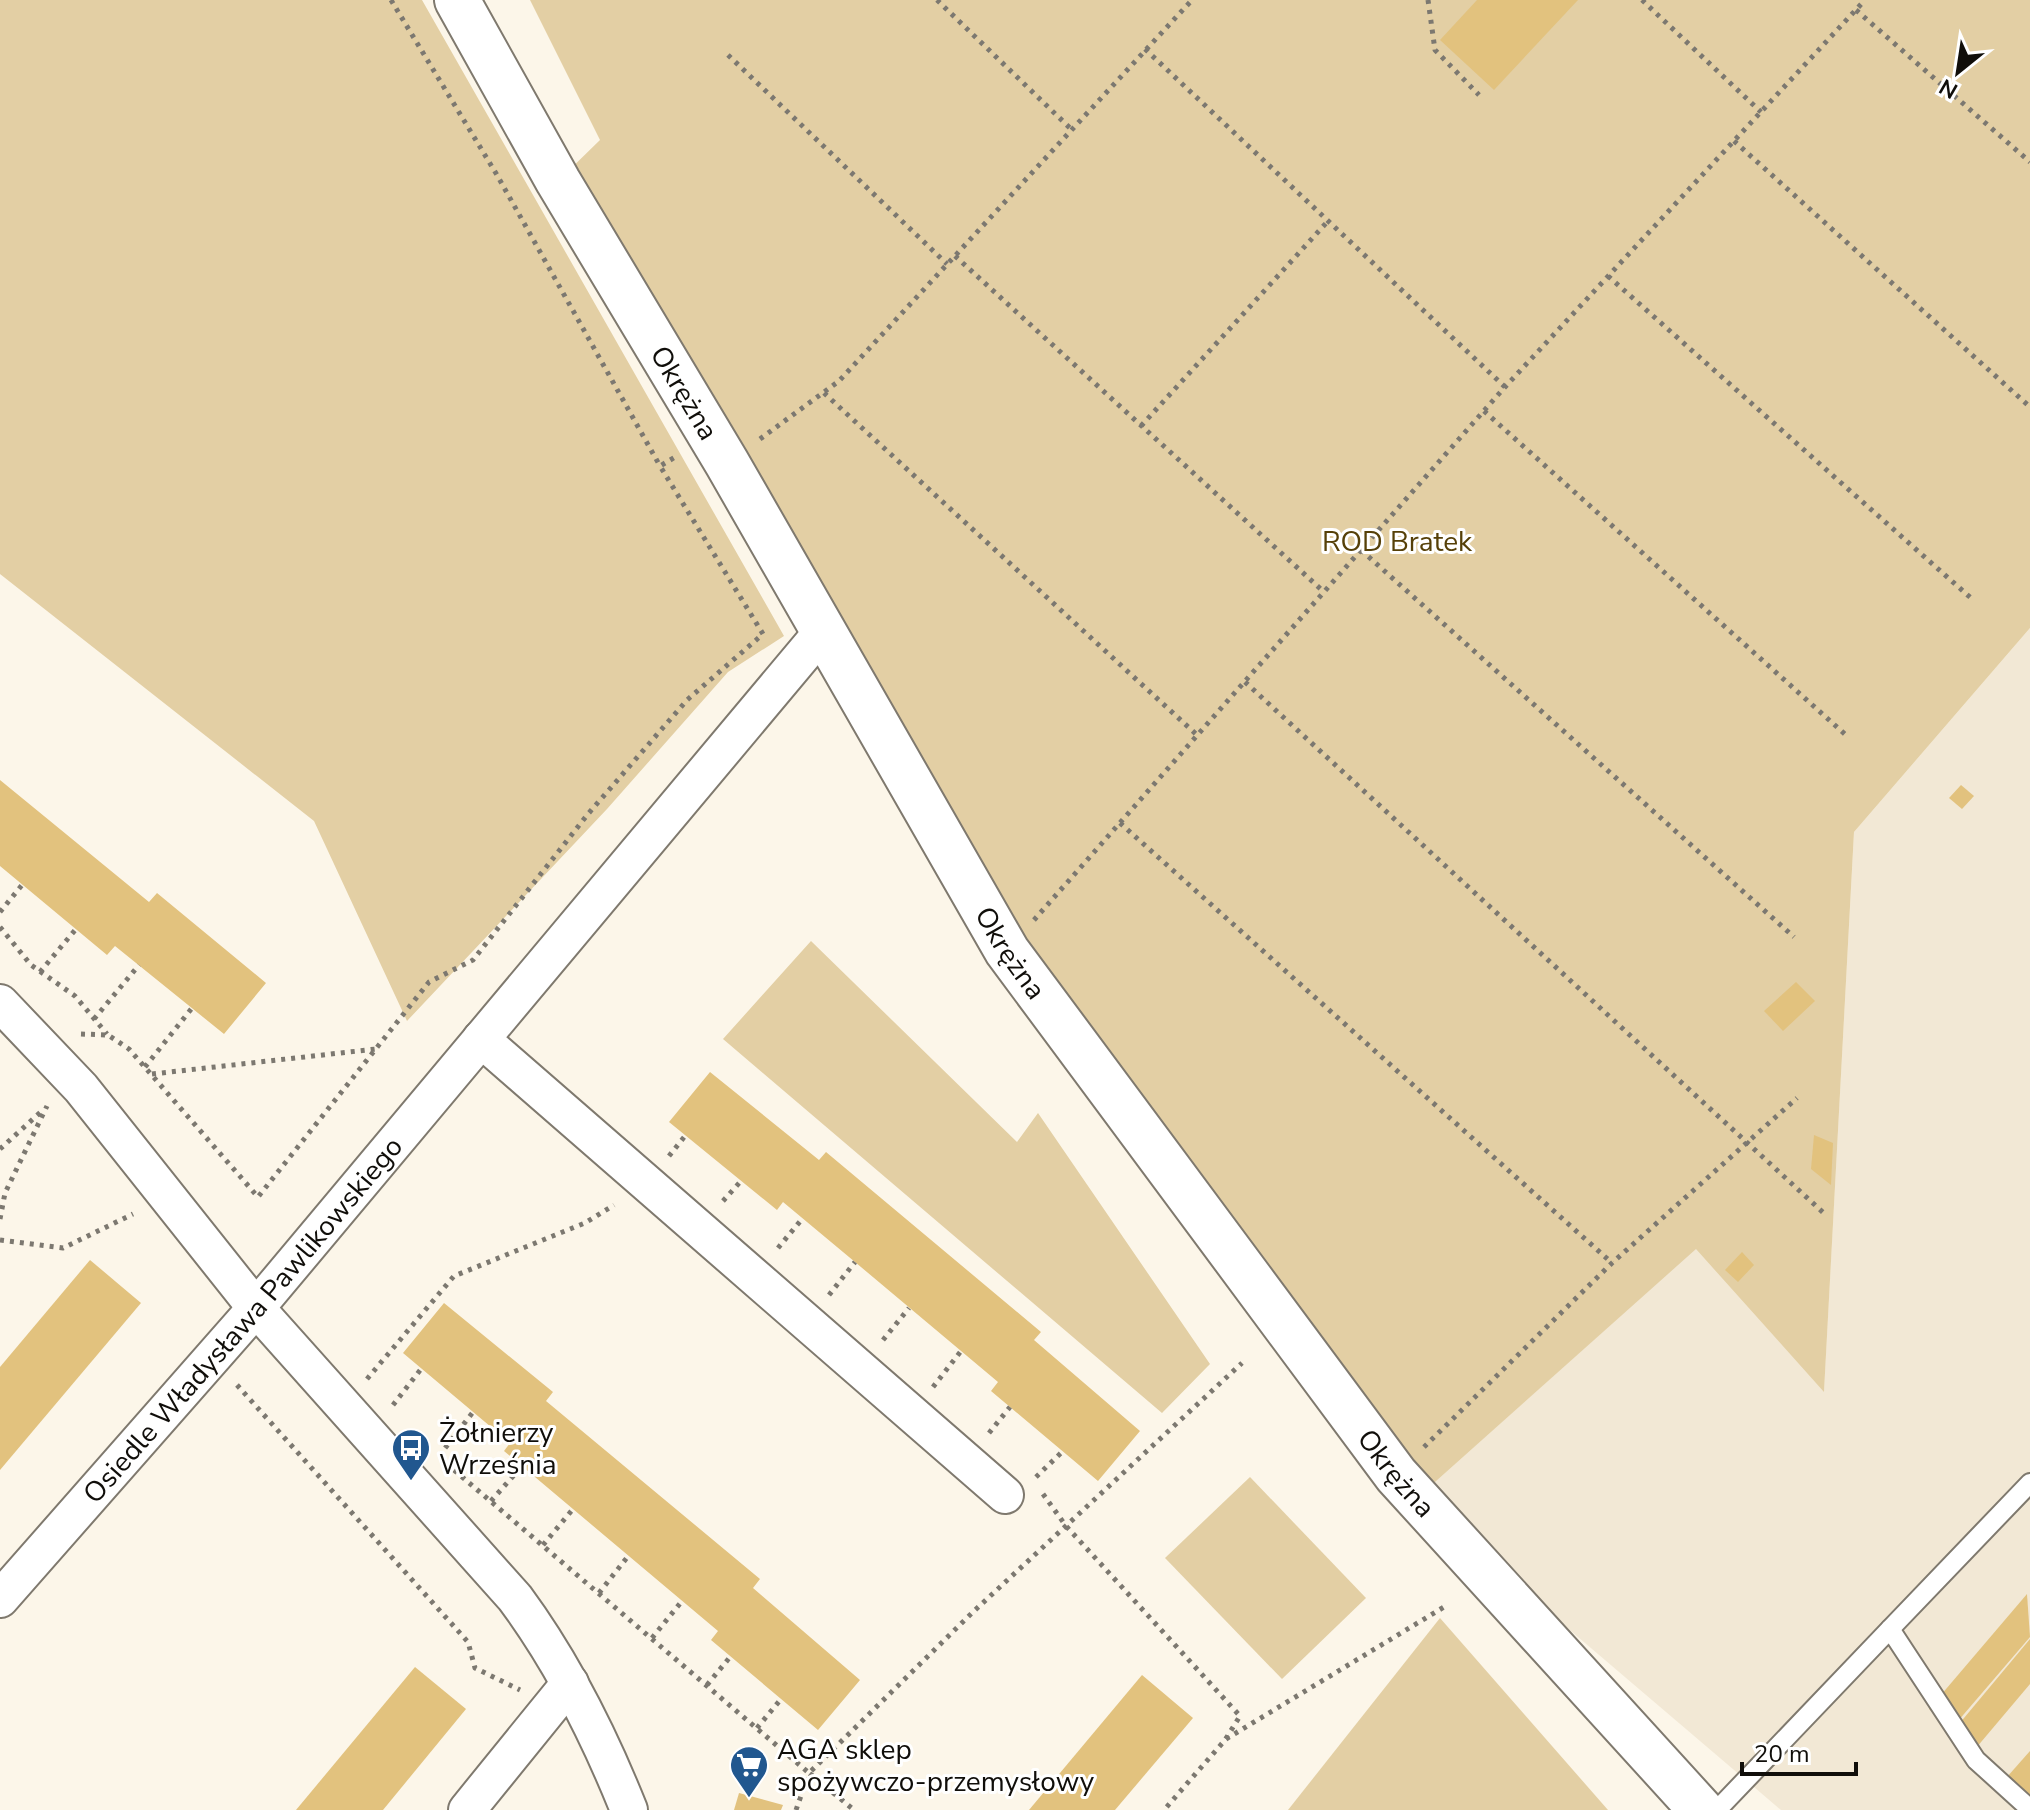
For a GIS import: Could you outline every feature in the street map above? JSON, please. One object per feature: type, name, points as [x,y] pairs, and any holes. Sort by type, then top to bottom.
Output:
[{"type":"street","name":"Okrężna","points":[[457,0],[558,181],[727,463],[1007,951],[1396,1475],[1701,1810]]},
{"type":"street","name":"Osiedle Władysława Pawlikowskiego","points":[[0,1599],[256,1308],[823,631]]},
{"type":"street","points":[[0,1003],[81,1088],[256,1308],[515,1598],[547,1642],[570,1683],[629,1810]]},
{"type":"street","points":[[481,1039],[647,1184],[1019,1488]]},
{"type":"street","points":[[467,1810],[570,1683]]},
{"type":"lane","points":[[1717,1810],[2030,1483]]},
{"type":"lane","points":[[1890,1629],[1976,1760],[2030,1809]]},
{"type":"path","points":[[937,0],[1071,129]]},
{"type":"path","points":[[727,463],[839,381],[1192,0]]},
{"type":"path","points":[[1428,0],[1435,50],[1479,95]]},
{"type":"path","points":[[1642,0],[1761,112]]},
{"type":"path","points":[[1007,951],[1505,387],[1865,0]]},
{"type":"path","points":[[1856,10],[2030,162]]},
{"type":"path","points":[[1145,49],[1505,387]]},
{"type":"path","points":[[728,55],[947,264]]},
{"type":"path","points":[[1734,141],[2030,407]]},
{"type":"path","points":[[1141,426],[1328,221]]},
{"type":"path","points":[[954,256],[1324,592]]},
{"type":"path","points":[[1608,276],[1972,599]]},
{"type":"path","points":[[824,393],[1197,735]]},
{"type":"path","points":[[1484,411],[1847,736]]},
{"type":"path","points":[[0,927],[40,972],[75,996],[108,1035],[129,1049],[258,1197],[429,982],[473,960],[588,814],[687,700],[763,634],[660,466]]},
{"type":"path","points":[[1361,550],[1794,937]]},
{"type":"path","points":[[1245,682],[1827,1216]]},
{"type":"path","points":[[1120,823],[1612,1263]]},
{"type":"path","points":[[0,912],[22,885]]},
{"type":"path","points":[[40,972],[76,929]]},
{"type":"path","points":[[94,1019],[139,965]]},
{"type":"path","points":[[145,1067],[192,1008]]},
{"type":"path","points":[[29,1033],[108,1035]]},
{"type":"path","points":[[151,1075],[376,1049]]},
{"type":"path","points":[[1396,1475],[1612,1263],[1797,1098]]},
{"type":"path","points":[[47,1105],[57,1117]]},
{"type":"path","points":[[0,1149],[47,1105]]},
{"type":"path","points":[[0,1219],[5,1193],[47,1105]]},
{"type":"path","points":[[721,1203],[741,1181]]},
{"type":"path","points":[[363,1391],[369,1373],[454,1276],[585,1223],[647,1184]]},
{"type":"path","points":[[0,1240],[63,1248],[138,1212],[128,1200]]},
{"type":"path","points":[[776,1250],[802,1219]]},
{"type":"path","points":[[821,1305],[855,1262]]},
{"type":"path","points":[[875,1350],[909,1308]]},
{"type":"path","points":[[928,1394],[961,1351]]},
{"type":"path","points":[[796,1810],[809,1773],[1066,1526],[1242,1363]]},
{"type":"path","points":[[387,1412],[421,1369]]},
{"type":"path","points":[[231,1379],[468,1642],[475,1668],[525,1692]]},
{"type":"path","points":[[983,1440],[1010,1407]]},
{"type":"path","points":[[439,1456],[473,1412]]},
{"type":"path","points":[[428,1447],[854,1810]]},
{"type":"path","points":[[1019,1488],[1063,1451]]},
{"type":"path","points":[[491,1501],[522,1466]]},
{"type":"path","points":[[543,1545],[573,1509]]},
{"type":"path","points":[[1066,1526],[1240,1716],[1225,1740],[1164,1810]]},
{"type":"path","points":[[599,1593],[629,1555]]},
{"type":"path","points":[[652,1638],[682,1601]]},
{"type":"path","points":[[1225,1740],[1444,1607]]},
{"type":"path","points":[[707,1685],[730,1657]]},
{"type":"path","points":[[757,1728],[781,1699]]},
{"type":"shaded area","points":[[2030,628],[2030,1810],[1781,1810],[1416,1499],[1696,1248],[1824,1391],[1854,832]]},
{"type":"green space","points":[[0,0],[422,0],[784,636],[728,672],[607,809],[407,1021],[314,821],[0,574]]},
{"type":"green space","name":"ROD Bratek","points":[[530,0],[2030,0],[2030,628],[1854,832],[1824,1392],[1696,1249],[1416,1499],[1007,951],[558,181],[600,140]]},
{"type":"green space","points":[[811,941],[1017,1142],[1038,1113],[1210,1364],[1162,1413],[723,1039]]},
{"type":"green space","points":[[1250,1477],[1366,1598],[1282,1679],[1165,1558]]},
{"type":"green space","points":[[1440,1618],[1608,1810],[1288,1810]]},
{"type":"building","points":[[1477,0],[1578,0],[1494,90],[1440,40]]},
{"type":"building","points":[[0,780],[149,902],[157,893],[266,983],[224,1034],[115,946],[107,955],[0,866]]},
{"type":"building","points":[[1961,785],[1974,796],[1962,809],[1949,798]]},
{"type":"building","points":[[1796,982],[1815,1001],[1783,1031],[1764,1011]]},
{"type":"building","points":[[710,1072],[819,1160],[826,1152],[1041,1332],[1034,1340],[1140,1431],[1098,1481],[991,1391],[998,1382],[855,1262],[783,1202],[777,1210],[669,1122]]},
{"type":"building","points":[[1814,1135],[1833,1143],[1831,1185],[1811,1169]]},
{"type":"building","points":[[1742,1252],[1754,1265],[1738,1282],[1725,1270]]},
{"type":"building","points":[[90,1260],[141,1303],[0,1470],[0,1367]]},
{"type":"building","points":[[444,1303],[553,1392],[546,1401],[760,1579],[753,1588],[860,1680],[818,1730],[711,1640],[718,1631],[504,1451],[510,1443],[403,1353]]},
{"type":"building","points":[[2027,1594],[2030,1637],[1952,1728],[1929,1709]]},
{"type":"building","points":[[2030,1639],[2030,1684],[1976,1748],[1954,1730]]},
{"type":"building","points":[[415,1667],[466,1709],[383,1810],[296,1810]]},
{"type":"building","points":[[1142,1675],[1193,1718],[1115,1810],[1029,1810]]},
{"type":"building","points":[[2030,1751],[2030,1797],[2007,1777]]},
{"type":"building","name":"AGA sklep spożywczo-przemysłowy","points":[[739,1793],[783,1805],[781,1810],[734,1810]]},
{"type":"place","name":"Żołnierzy Września","points":[[411,1482]]},
{"type":"place","name":"AGA sklep spożywczo-przemysłowy","points":[[749,1799]]}]
